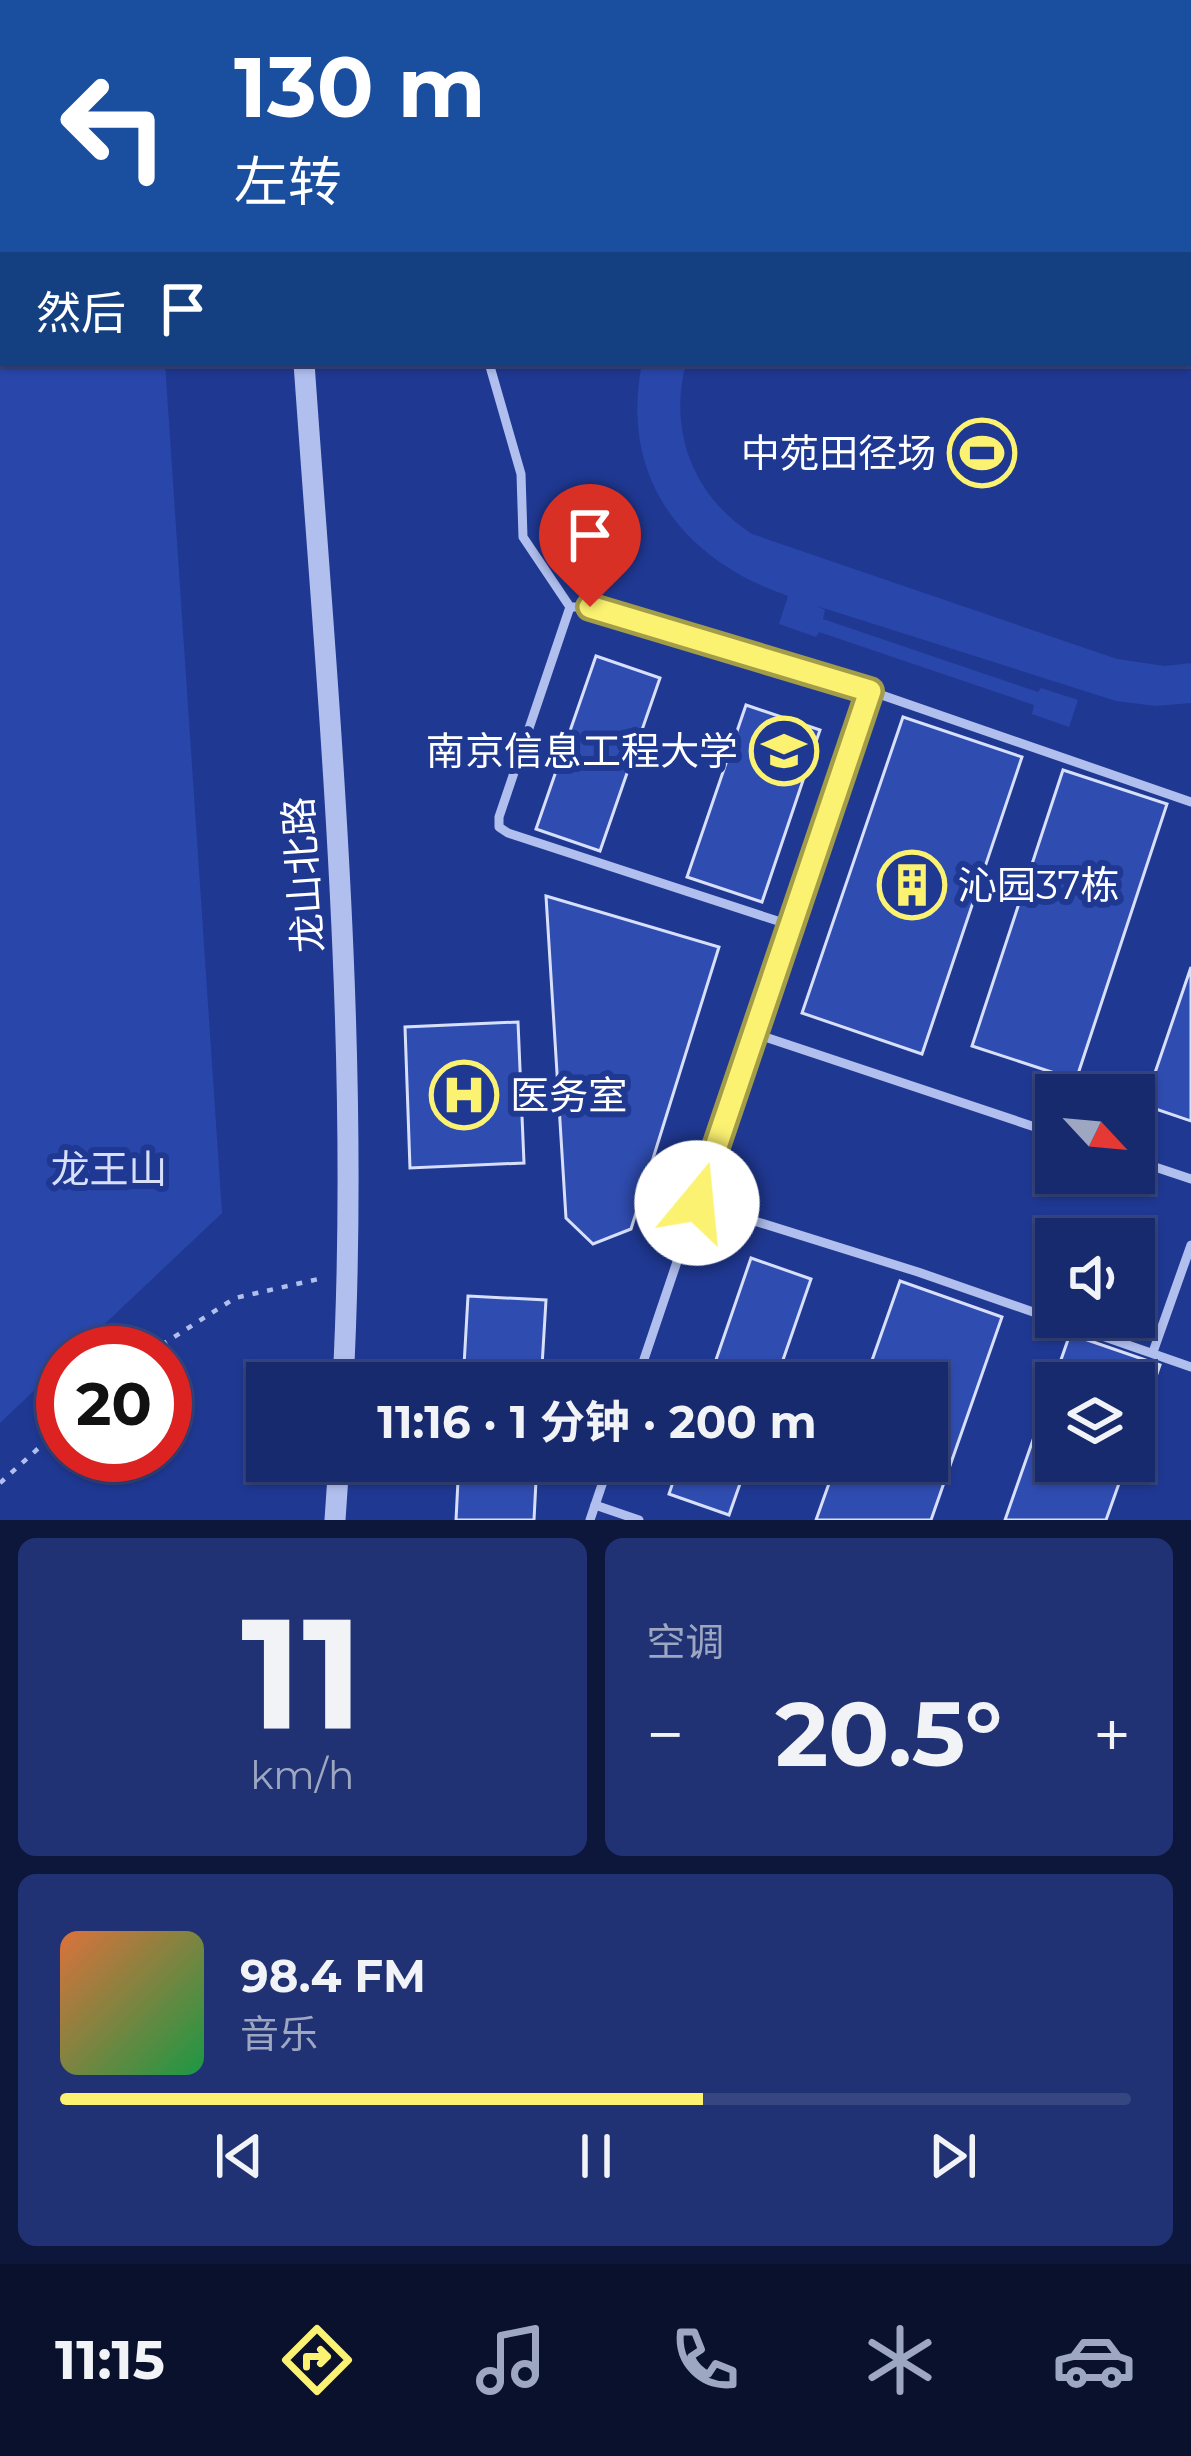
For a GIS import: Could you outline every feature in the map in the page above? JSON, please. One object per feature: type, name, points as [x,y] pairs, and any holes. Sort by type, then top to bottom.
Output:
[{"type":"street","name":"龙山北路","points":[[304,366],[349,1040],[344,1362]]},
{"type":"street","points":[[335,1520],[338,1482]]},
{"type":"lane","points":[[489,366],[521,474],[523,537],[571,608]]},
{"type":"lane","points":[[571,608],[590,607],[870,691],[1191,802]]},
{"type":"lane","points":[[571,608],[499,827],[790,925]]},
{"type":"lane","points":[[643,1362],[870,691]]},
{"type":"lane","points":[[753,1033],[1035,1127]]},
{"type":"lane","points":[[1155,1167],[1191,1179]]},
{"type":"lane","points":[[697,1203],[917,1272],[1191,1367]]},
{"type":"lane","points":[[1153,1352],[1191,1245]]},
{"type":"lane","points":[[590,1520],[603,1482]]},
{"type":"lane","points":[[596,1505],[639,1520]]},
{"type":"path","points":[[191,1326],[235,1298],[349,1272]]},
{"type":"path","points":[[0,1483],[36,1450]]},
{"type":"green space","name":"龙王山","points":[[0,366],[165,366],[222,1213],[103,1326],[36,1326],[36,1389],[0,1423]]},
{"type":"green space","points":[[642,366],[685,366],[680,413],[690,460],[714,501],[752,534],[1117,659],[1165,666],[1191,663],[1191,703],[1156,706],[1116,701],[817,606],[825,610],[823,619],[1038,692],[1041,688],[1078,700],[1069,727],[1032,714],[1034,705],[819,632],[816,637],[779,624],[788,596],[718,561],[667,509],[650,478],[640,443],[637,405]]},
{"type":"building","points":[[596,656],[660,678],[600,851],[536,829]]},
{"type":"building","points":[[746,705],[820,730],[762,902],[687,877]]},
{"type":"building","name":"沁园37栋","points":[[903,717],[1022,757],[922,1054],[802,1013]]},
{"type":"building","points":[[1063,770],[1167,804],[1078,1074],[1058,1074],[972,1046]]},
{"type":"building","points":[[546,896],[719,947],[631,1229],[593,1244],[566,1218]]},
{"type":"building","points":[[1191,967],[1191,1121],[1155,1109],[1155,1074]]},
{"type":"building","name":"医务室","points":[[518,1022],[524,1163],[410,1168],[405,1027]]},
{"type":"building","points":[[751,1258],[811,1279],[782,1362],[715,1362]]},
{"type":"building","points":[[900,1281],[1002,1317],[948,1471],[948,1362],[871,1362]]},
{"type":"building","points":[[468,1296],[546,1300],[542,1362],[464,1362]]},
{"type":"building","points":[[1069,1338],[1082,1338],[1151,1362],[1060,1362]]},
{"type":"building","points":[[1035,1434],[1035,1482],[1120,1482],[1106,1520],[1005,1520]]},
{"type":"building","points":[[458,1482],[536,1482],[534,1520],[456,1520]]},
{"type":"building","points":[[673,1482],[741,1482],[729,1515],[669,1494]]},
{"type":"building","points":[[830,1482],[944,1482],[931,1520],[816,1520]]},
{"type":"place","name":"中苑田径场","points":[[982,453]]},
{"type":"place","name":"南京信息工程大学","points":[[784,751]]},
{"type":"place","name":"沁园37栋","points":[[912,885]]},
{"type":"place","name":"医务室","points":[[464,1095]]},
{"type":"route","points":[[590,607],[870,691],[697,1203]]}]
